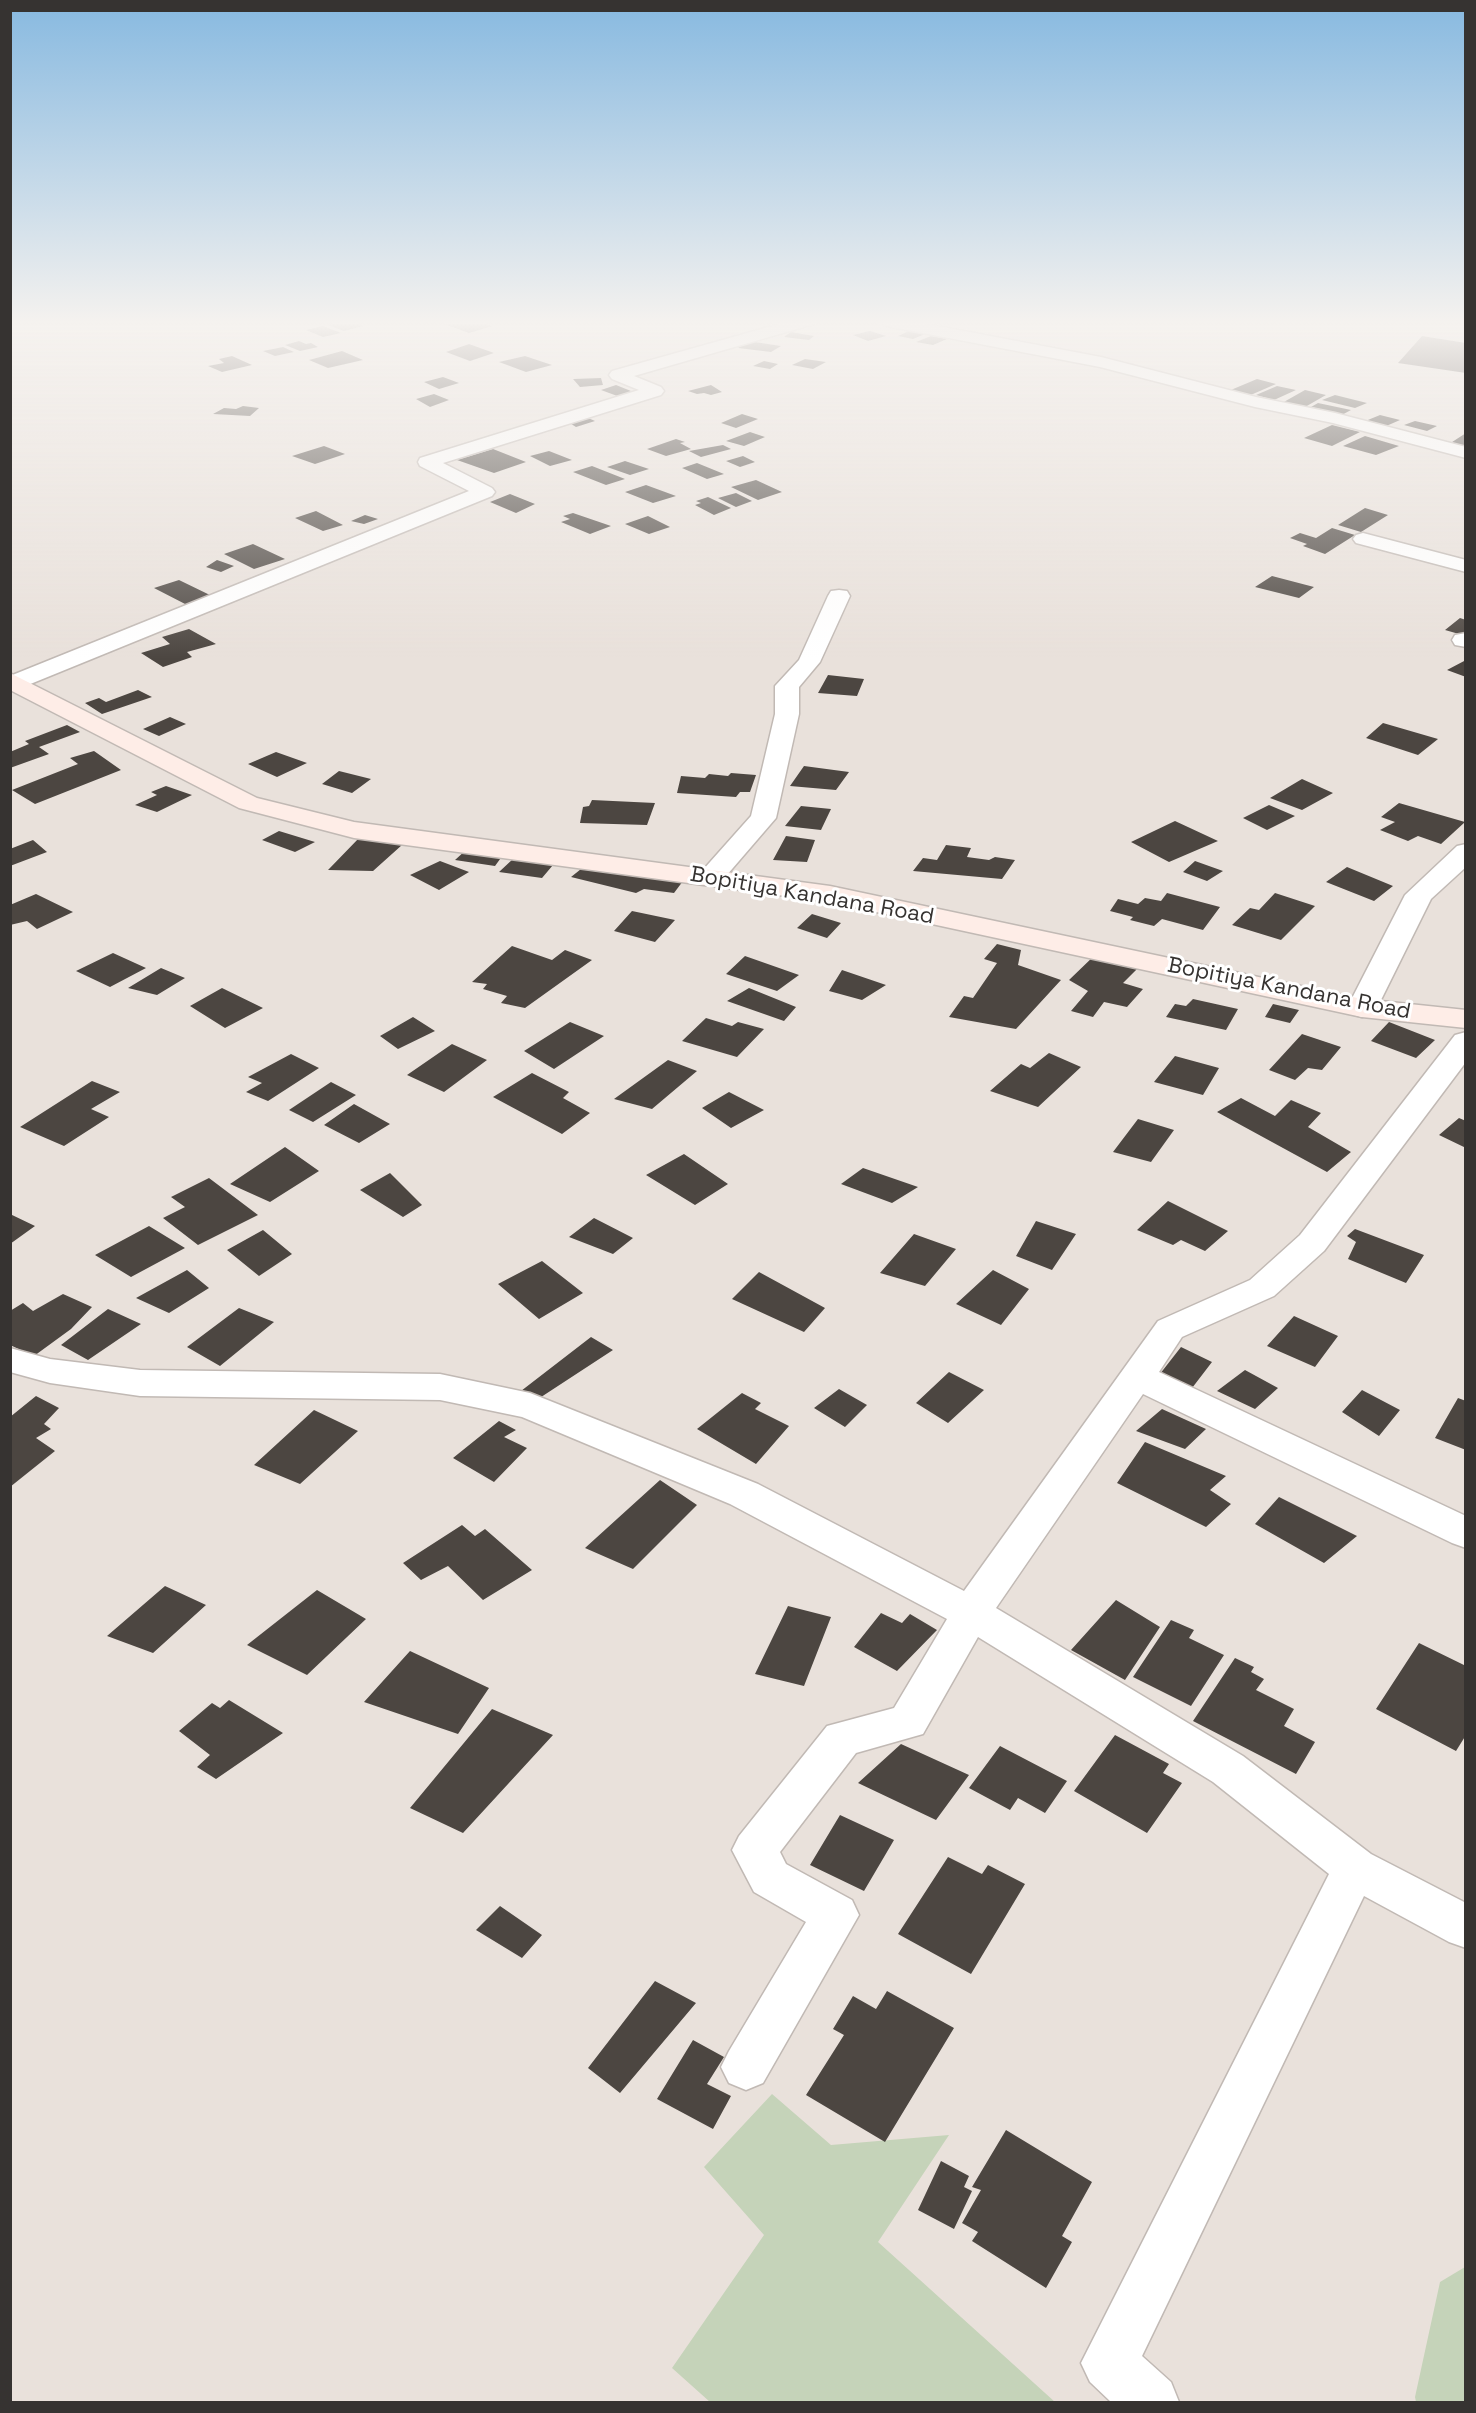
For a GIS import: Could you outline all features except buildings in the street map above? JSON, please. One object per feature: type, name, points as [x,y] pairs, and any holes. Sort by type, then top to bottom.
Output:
[{"type":"main road","name":"Bopitiya Kandana Road","points":[[13,681],[248,803],[354,830],[517,854],[830,894],[1362,1008],[1466,1019]]},
{"type":"street","points":[[13,681],[484,492],[427,462],[518,434]]},
{"type":"street","points":[[1393,434],[1466,453]]},
{"type":"street","points":[[1364,539],[1466,566]]},
{"type":"street","points":[[711,877],[763,818],[787,714],[787,686],[809,662],[839,596]]},
{"type":"street","points":[[1362,1008],[1419,895],[1466,852]]},
{"type":"street","points":[[746,2067],[836,1915],[770,1878],[755,1850],[842,1739],[908,1722],[971,1613],[1170,1329],[1262,1288],[1312,1243],[1466,1041]]},
{"type":"street","points":[[10,1360],[50,1371],[140,1383],[440,1387],[530,1406],[744,1494],[971,1613],[1228,1769],[1355,1868],[1466,1927]]},
{"type":"street","points":[[1137,1377],[1466,1533]]},
{"type":"street","points":[[1151,2403],[1108,2363],[1355,1868]]},
{"type":"green space","points":[[772,2094],[831,2145],[949,2135],[878,2242],[1055,2402],[710,2402],[672,2368],[764,2235],[704,2167]]},
{"type":"green space","points":[[1465,2267],[1465,2402],[1416,2402],[1415,2397],[1440,2282]]}]
